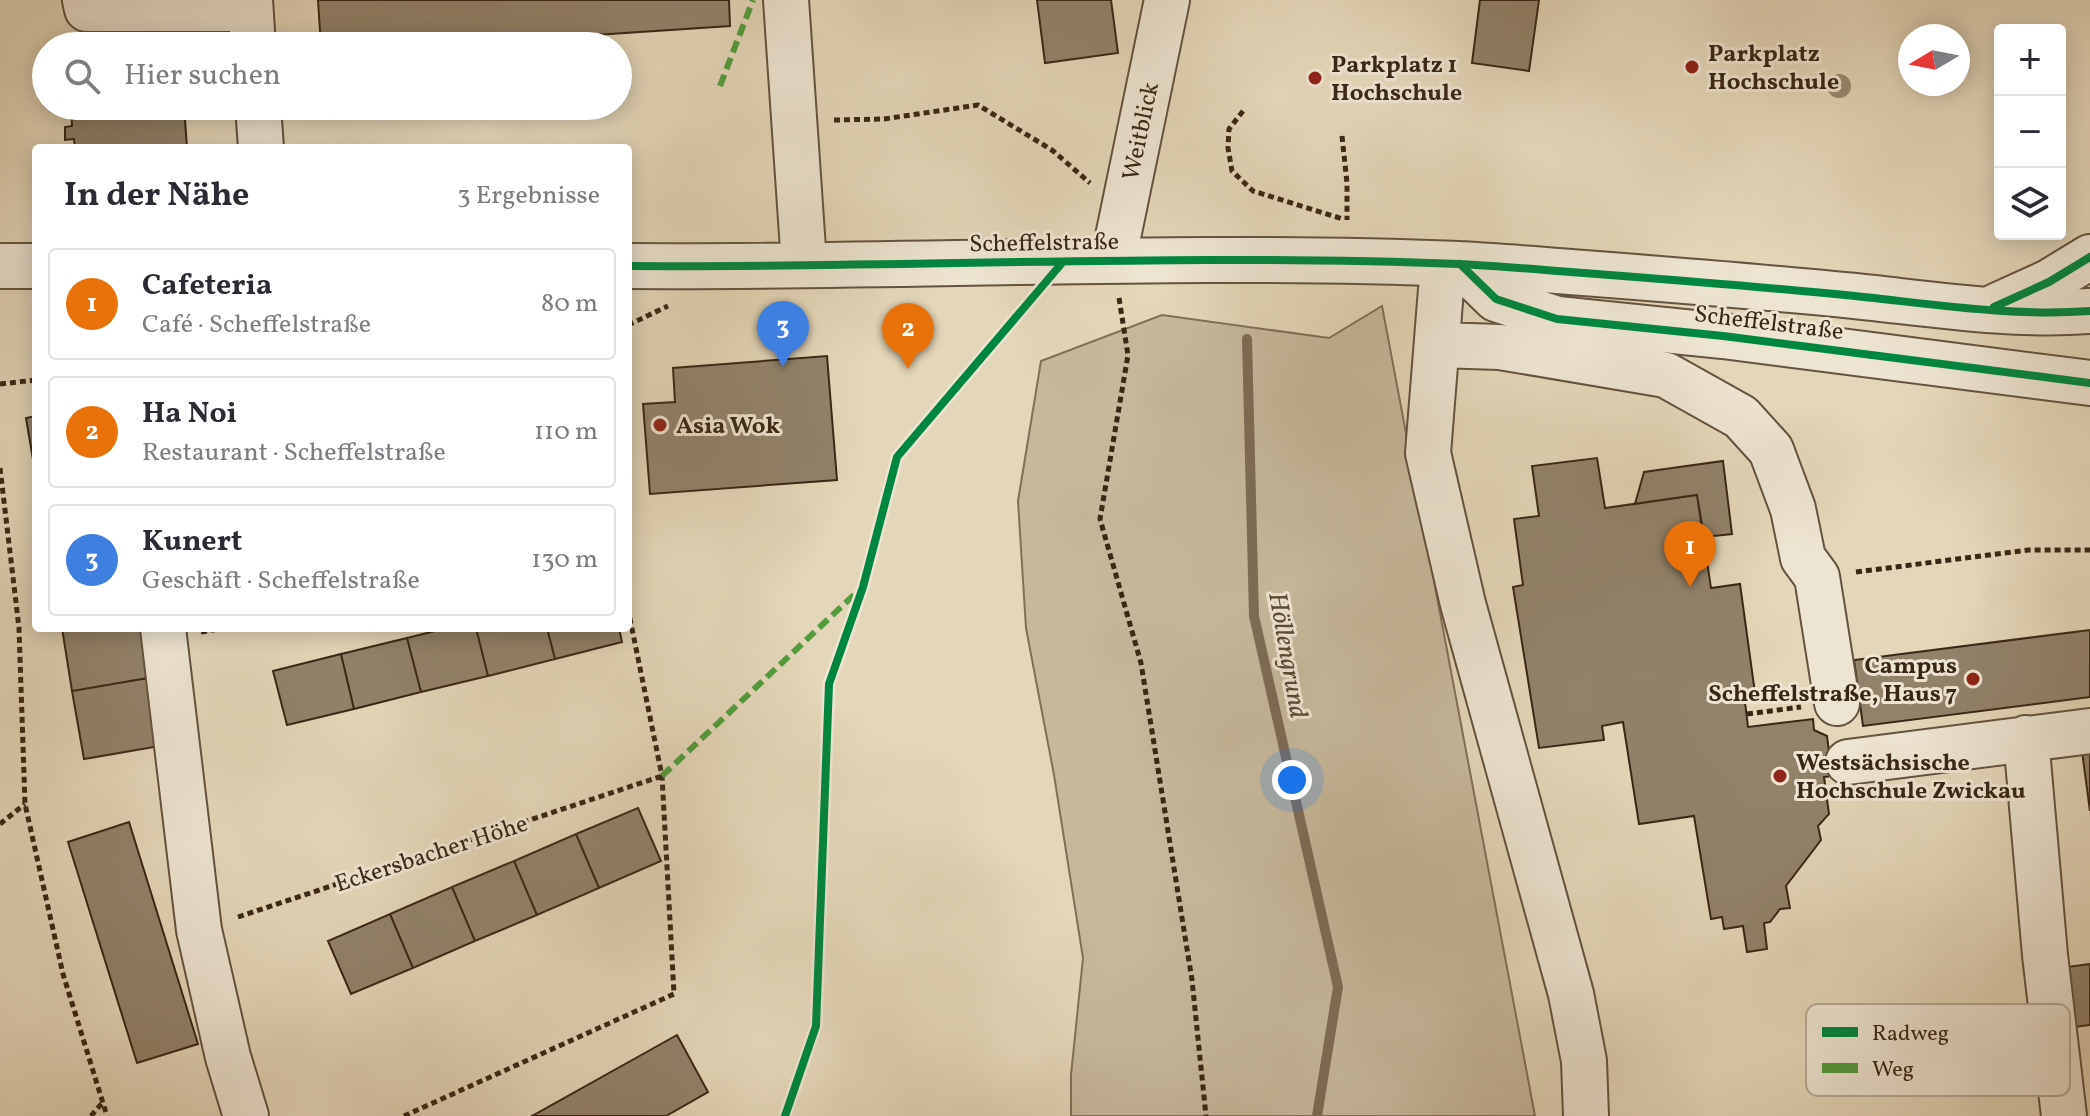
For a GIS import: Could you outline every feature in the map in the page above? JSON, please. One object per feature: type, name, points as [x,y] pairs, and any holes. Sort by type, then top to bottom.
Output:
[{"type":"street","points":[[85,0],[87,9],[251,18]]},
{"type":"street","points":[[786,0],[804,264]]},
{"type":"street","name":"Weitblick","points":[[1113,261],[1167,0]]},
{"type":"street","points":[[259,120],[261,144]]},
{"type":"street","name":"Scheffelstraße","points":[[632,266],[1113,261],[1348,241],[1452,264],[1739,284],[1990,309],[2061,313],[2090,311]]},
{"type":"street","points":[[1990,309],[2049,282],[2090,257]]},
{"type":"street","points":[[1452,264],[1438,345],[1428,453],[1463,604],[1571,994],[1584,1061],[1586,1116]]},
{"type":"street","name":"Scheffelstraße","points":[[1452,264],[1496,299],[1557,319],[1723,336],[2090,383]]},
{"type":"street","points":[[0,266],[32,266]]},
{"type":"street","points":[[1438,345],[1500,347],[1666,375],[1741,417],[1771,450],[1793,509],[1803,558],[1817,577],[1837,703]]},
{"type":"street","points":[[163,632],[199,930],[228,1057],[246,1116]]},
{"type":"street","points":[[1848,762],[2090,731]]},
{"type":"street","points":[[2026,738],[2051,1004]]},
{"type":"street","points":[[2062,1096],[2064,1116]]},
{"type":"path","points":[[794,121],[884,119],[978,105],[1052,150],[1123,213]]},
{"type":"path","points":[[1243,111],[1229,129],[1232,171],[1253,191],[1348,241],[1342,136]]},
{"type":"path","points":[[1113,261],[1128,355],[1100,519],[1141,663],[1192,980],[1206,1116]]},
{"type":"path","points":[[0,384],[32,380]]},
{"type":"path","points":[[0,468],[19,628],[25,804],[63,974],[107,1116]]},
{"type":"path","points":[[1817,577],[2028,550],[2090,550]]},
{"type":"path","points":[[404,1116],[674,994],[662,776],[632,629]]},
{"type":"path","points":[[1747,714],[1837,703]]},
{"type":"path","points":[[2,821],[25,804]]},
{"type":"path","points":[[91,1116],[103,1102]]},
{"type":"shaded area","points":[[1382,306],[1535,1116],[1071,1116],[1071,1075],[1083,958],[1054,775],[1026,628],[1018,501],[1041,361],[1162,315],[1329,338]]},
{"type":"building","points":[[318,0],[729,0],[730,26],[632,32],[320,32]]},
{"type":"building","points":[[1037,0],[1111,0],[1118,53],[1045,63]]},
{"type":"building","points":[[1480,0],[1539,0],[1529,71],[1472,63]]},
{"type":"building","points":[[72,120],[185,120],[187,144],[75,144],[74,139],[65,140],[65,127],[72,126]]},
{"type":"building","points":[[827,356],[837,480],[650,494],[643,404],[675,402],[673,368]]},
{"type":"building","points":[[32,417],[32,453],[26,418]]},
{"type":"building","points":[[1597,458],[1605,508],[1697,495],[1711,588],[1740,584],[1755,693],[1744,694],[1748,727],[1813,719],[1814,730],[1827,736],[1832,776],[1824,777],[1829,814],[1818,826],[1821,840],[1786,886],[1790,908],[1780,909],[1770,922],[1764,923],[1767,949],[1747,952],[1743,926],[1724,929],[1722,917],[1711,919],[1694,816],[1639,824],[1623,722],[1602,726],[1604,740],[1539,748],[1513,587],[1523,585],[1514,519],[1539,516],[1532,466]]},
{"type":"building","points":[[1723,461],[1732,534],[1704,537],[1697,495],[1635,504],[1644,472]]},
{"type":"building","name":"Campus Scheffelstraße, Haus 7","points":[[2090,630],[2090,697],[1863,726],[1854,660]]},
{"type":"building","points":[[63,632],[141,632],[148,678],[72,691]]},
{"type":"building","points":[[431,632],[477,632],[488,676],[421,692],[407,638]]},
{"type":"building","points":[[477,632],[548,632],[555,659],[488,676]]},
{"type":"building","points":[[548,632],[620,632],[622,642],[555,659]]},
{"type":"building","points":[[407,638],[421,692],[354,709],[341,654]]},
{"type":"building","points":[[341,654],[354,709],[287,725],[273,671]]},
{"type":"building","points":[[148,678],[160,746],[84,759],[72,691]]},
{"type":"building","points":[[2090,743],[2090,811],[2081,744]]},
{"type":"building","points":[[638,808],[661,861],[599,888],[576,834]]},
{"type":"building","points":[[129,822],[198,1044],[137,1063],[68,842]]},
{"type":"building","points":[[576,834],[599,888],[537,915],[514,861]]},
{"type":"building","points":[[514,861],[537,915],[475,941],[452,887]]},
{"type":"building","points":[[452,887],[475,941],[413,968],[390,914]]},
{"type":"building","points":[[390,914],[413,968],[351,994],[328,941]]},
{"type":"building","points":[[2090,964],[2090,1025],[2070,1028],[2070,1004],[2063,1004],[2059,968]]},
{"type":"building","points":[[677,1035],[708,1092],[666,1116],[532,1116]]},
{"type":"waterway","name":"Höllengrund","points":[[1247,339],[1254,616],[1338,987],[1317,1116]]},
{"type":"marked path","points":[[720,86],[753,0]]},
{"type":"marked path","points":[[662,776],[857,592]]},
{"type":"cycle path","points":[[1994,307],[2049,282],[2090,257]]},
{"type":"cycle path","points":[[632,266],[1147,260],[1459,264],[1754,287],[2002,311],[2090,311]]},
{"type":"cycle path","points":[[785,1116],[816,1026],[829,684],[863,587],[897,457],[1062,263]]},
{"type":"cycle path","points":[[1460,264],[1496,299],[1557,319],[1723,336],[2090,383]]},
{"type":"place","name":"Parkplatz Hochschule","points":[[1692,67]]},
{"type":"place","name":"Parkplatz 1 Hochschule","points":[[1315,78]]},
{"type":"place","name":"Kunert","points":[[783,367]]},
{"type":"place","name":"Ha Noi","points":[[908,369]]},
{"type":"place","name":"Asia Wok","points":[[660,425]]},
{"type":"place","name":"Cafeteria","points":[[1690,587]]},
{"type":"place","name":"Campus Scheffelstraße, Haus 7","points":[[1973,679]]},
{"type":"place","name":"Westsächsische Hochschule Zwickau","points":[[1780,776]]}]
